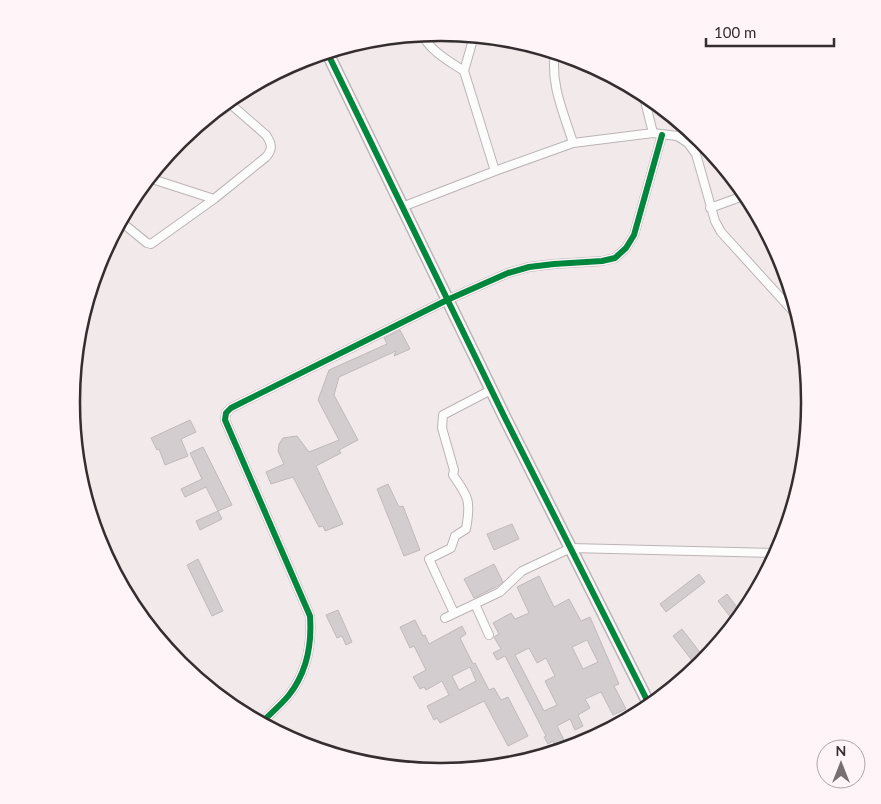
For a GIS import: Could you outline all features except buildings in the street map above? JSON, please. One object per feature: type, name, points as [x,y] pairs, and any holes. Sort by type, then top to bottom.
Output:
[{"type":"street","points":[[426,42],[464,71]]},
{"type":"street","points":[[472,43],[464,71],[495,170]]},
{"type":"street","points":[[329,59],[447,300],[646,698]]},
{"type":"street","points":[[554,59],[554,82],[573,143]]},
{"type":"street","points":[[126,226],[147,243],[151,244],[214,199],[266,157],[272,146],[266,135],[234,106]]},
{"type":"street","points":[[646,106],[653,134]]},
{"type":"street","points":[[402,207],[495,170],[573,143],[653,134],[677,136],[688,143],[696,154],[710,208],[721,232],[788,306]]},
{"type":"street","points":[[677,136],[681,134]]},
{"type":"street","points":[[266,718],[289,694],[301,674],[311,636],[310,616],[225,420],[226,413],[231,408],[447,300],[508,273],[530,267],[602,261],[615,258],[626,248],[634,235],[662,135]]},
{"type":"street","points":[[156,180],[214,199]]},
{"type":"street","points":[[710,208],[737,198]]},
{"type":"street","points":[[454,613],[429,560],[451,548],[455,536],[466,529],[470,509],[466,494],[453,475],[454,470],[442,428],[443,415],[492,390]]},
{"type":"street","points":[[445,618],[500,592],[522,571],[571,548],[768,553]]},
{"type":"street","points":[[475,604],[488,635]]},
{"type":"cycle path","points":[[330,59],[505,418],[646,698]]},
{"type":"cycle path","points":[[267,718],[286,699],[300,677],[309,647],[310,616],[225,420],[226,413],[231,408],[447,300],[508,273],[529,267],[602,261],[615,258],[626,248],[634,235],[662,135]]}]
